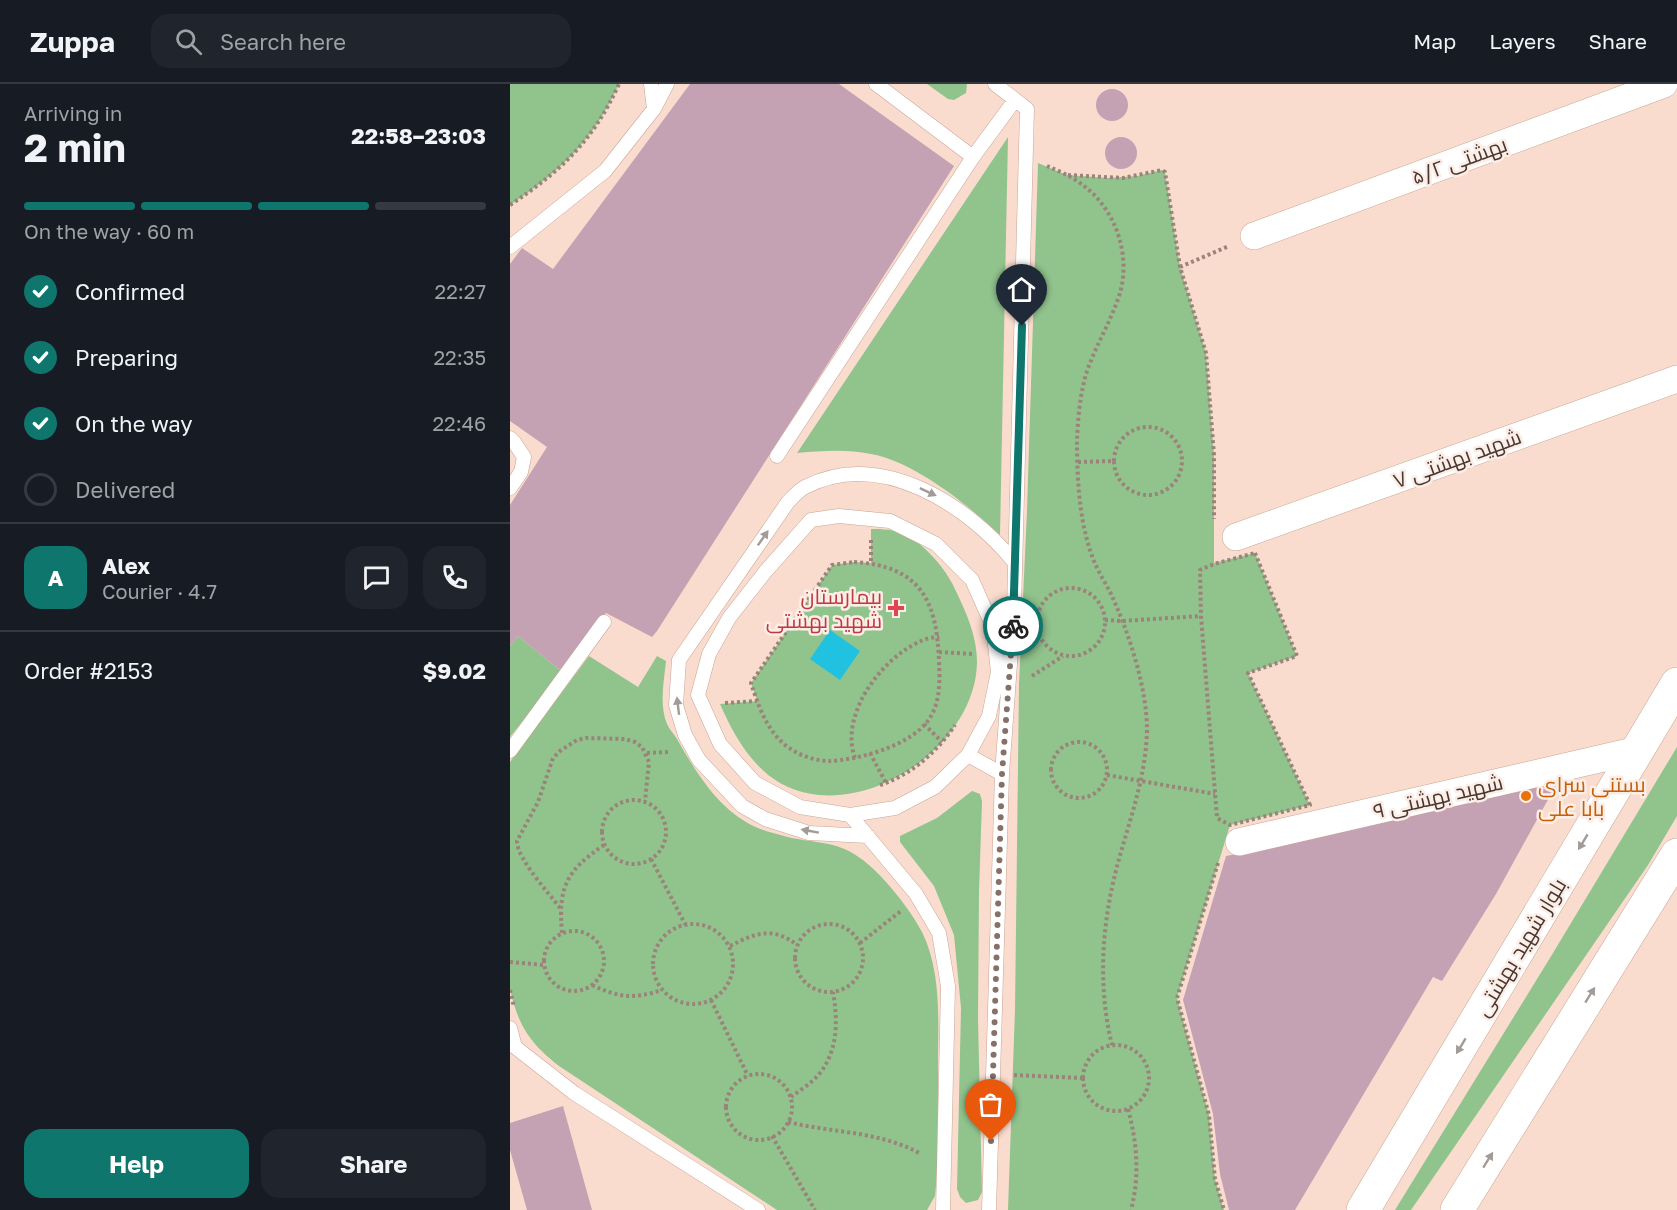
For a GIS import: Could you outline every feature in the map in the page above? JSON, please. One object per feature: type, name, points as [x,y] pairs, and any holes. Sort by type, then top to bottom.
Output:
[{"type":"main road","name":"بلوار شهید بهشتی","points":[[1363,1210],[1677,684]]},
{"type":"main road","points":[[1457,1210],[1677,855]]},
{"type":"street","name":"بهشتی ۵/۲","points":[[1254,236],[1665,84]]},
{"type":"street","name":"شهید بهشتی ۷","points":[[1236,537],[1677,379]]},
{"type":"street","name":"شهید بهشتی ۹","points":[[1229,840],[1638,750]]},
{"type":"lane","points":[[651,84],[654,110]]},
{"type":"lane","points":[[510,247],[605,171],[654,110],[667,84]]},
{"type":"lane","points":[[876,84],[974,157]]},
{"type":"lane","points":[[989,1210],[1002,774],[1014,609],[1027,110],[995,84]]},
{"type":"lane","points":[[777,456],[974,157],[1015,100]]},
{"type":"lane","points":[[510,438],[524,457],[521,472],[510,488]]},
{"type":"lane","points":[[868,836],[809,832],[765,819],[742,806],[699,759],[685,735],[676,705],[679,660],[788,502],[803,487],[839,474],[897,480],[936,496],[997,541],[1015,564]]},
{"type":"lane","points":[[839,516],[890,521],[936,544],[972,580],[993,627],[998,672],[989,716],[968,755],[935,787],[905,803],[895,808],[850,815],[800,807],[773,793],[755,783],[720,744],[698,695],[709,654],[729,618],[765,572],[811,520],[839,516]]},
{"type":"lane","points":[[993,627],[1014,609]]},
{"type":"lane","points":[[510,751],[604,622]]},
{"type":"lane","points":[[968,755],[1002,774]]},
{"type":"lane","points":[[850,815],[916,894],[939,933],[948,986],[943,1210]]},
{"type":"lane","points":[[510,1028],[515,1047],[574,1093],[758,1210]]},
{"type":"path","points":[[510,205],[559,170],[574,154],[609,105],[619,84]]},
{"type":"path","points":[[1038,163],[1067,175],[1097,197],[1117,231],[1124,266],[1119,295],[1086,375],[1078,417],[1079,492],[1089,546],[1122,621],[1137,666],[1146,708],[1146,752],[1141,782],[1113,883],[1103,943],[1104,1005],[1112,1046]]},
{"type":"path","points":[[1067,175],[1123,178],[1162,170],[1167,178],[1180,267],[1206,353],[1214,455],[1214,520]]},
{"type":"path","points":[[1180,267],[1254,236]]},
{"type":"path","points":[[1154,427],[1173,438],[1182,457],[1182,468],[1170,488],[1148,495],[1136,493],[1126,487],[1118,478],[1114,461],[1117,446],[1124,437],[1133,430],[1154,427]]},
{"type":"path","points":[[1078,462],[1114,461]]},
{"type":"path","points":[[871,529],[871,563]]},
{"type":"path","points":[[1214,553],[1214,564]]},
{"type":"path","points":[[1224,1210],[1215,1179],[1209,1115],[1177,998],[1229,840],[1217,818],[1201,616],[1200,570],[1255,553],[1298,656],[1248,673],[1310,805],[1229,840]]},
{"type":"path","points":[[854,562],[871,563],[889,567],[903,574],[917,586],[926,598],[934,614],[939,636],[939,686],[937,701],[931,717],[905,740],[886,749],[855,758],[828,761],[810,758],[793,751],[778,738],[765,720],[751,683],[832,565],[854,562]]},
{"type":"path","points":[[1079,589],[1097,599],[1105,620],[1100,640],[1092,649],[1082,655],[1064,655],[1048,648],[1041,639],[1037,628],[1037,615],[1041,604],[1057,590],[1079,589]]},
{"type":"path","points":[[1105,620],[1201,616]]},
{"type":"path","points":[[855,758],[852,743],[853,721],[859,703],[870,685],[905,650],[922,640],[939,636]]},
{"type":"path","points":[[939,652],[976,654],[975,647]]},
{"type":"path","points":[[1028,678],[1064,655]]},
{"type":"path","points":[[720,704],[757,701]]},
{"type":"path","points":[[876,786],[908,772],[942,742],[959,719]]},
{"type":"path","points":[[924,724],[942,742]]},
{"type":"path","points":[[560,908],[522,857],[517,846],[517,841],[538,802],[553,758],[569,745],[586,738],[625,739],[635,742],[647,753],[649,762],[645,801]]},
{"type":"path","points":[[1075,742],[1084,742],[1100,751],[1105,759],[1107,775],[1096,793],[1078,799],[1060,792],[1054,785],[1050,767],[1058,750],[1075,742]]},
{"type":"path","points":[[647,753],[674,751]]},
{"type":"path","points":[[870,753],[886,783]]},
{"type":"path","points":[[1107,775],[1215,795]]},
{"type":"path","points":[[633,800],[645,801],[662,815],[667,837],[663,847],[651,860],[638,865],[627,864],[610,854],[604,845],[602,825],[606,815],[613,807],[633,800]]},
{"type":"path","points":[[562,933],[560,908],[562,892],[578,865],[604,845]]},
{"type":"path","points":[[651,860],[685,924]]},
{"type":"path","points":[[860,943],[906,907]]},
{"type":"path","points":[[694,922],[708,925],[719,932],[730,946],[734,968],[730,981],[722,992],[711,1000],[698,1004],[685,1004],[662,990],[655,979],[654,953],[660,940],[669,931],[694,922]]},
{"type":"path","points":[[835,925],[845,928],[860,943],[862,964],[859,975],[843,989],[822,992],[810,987],[796,969],[797,945],[813,928],[835,925]]},
{"type":"path","points":[[581,932],[590,936],[597,942],[604,959],[599,978],[583,990],[562,989],[553,984],[547,975],[544,955],[548,945],[562,933],[581,932]]},
{"type":"path","points":[[730,946],[744,938],[776,933],[797,945]]},
{"type":"path","points":[[510,962],[544,965]]},
{"type":"path","points":[[592,985],[615,995],[630,997],[662,990]]},
{"type":"path","points":[[791,1097],[819,1075],[828,1062],[837,1028],[833,992]]},
{"type":"path","points":[[711,1000],[748,1076]]},
{"type":"path","points":[[1112,1046],[1129,1048],[1138,1054],[1145,1062],[1149,1073],[1145,1094],[1138,1103],[1118,1112],[1107,1111],[1097,1106],[1089,1098],[1082,1078],[1084,1067],[1090,1058],[1098,1050],[1112,1046]]},
{"type":"path","points":[[769,1075],[786,1087],[791,1097],[792,1107],[788,1122],[777,1135],[766,1139],[745,1136],[736,1130],[729,1120],[727,1099],[739,1081],[748,1076],[769,1075]]},
{"type":"path","points":[[1012,1075],[1082,1078]]},
{"type":"path","points":[[1128,1109],[1134,1137],[1137,1173],[1131,1210]]},
{"type":"path","points":[[788,1122],[814,1129],[878,1137],[899,1143],[923,1155]]},
{"type":"path","points":[[772,1136],[815,1210]]},
{"type":"green space","points":[[510,84],[619,84],[598,122],[574,153],[545,180],[510,205]]},
{"type":"green space","points":[[927,84],[967,84],[966,93],[954,100],[948,99]]},
{"type":"green space","points":[[1008,137],[1000,535],[940,486],[923,475],[888,459],[852,451],[797,453]]},
{"type":"green space","points":[[1038,163],[1067,175],[1108,178],[1137,176],[1162,170],[1165,172],[1180,267],[1206,353],[1214,455],[1214,563],[1255,553],[1297,656],[1248,673],[1310,805],[1230,825],[1177,998],[1209,1115],[1215,1179],[1224,1210],[1008,1210],[1015,1009],[1019,684]]},
{"type":"green space","points":[[871,529],[885,529],[906,535],[930,554],[949,577],[966,613],[975,642],[977,662],[972,693],[958,722],[937,747],[911,769],[881,785],[850,794],[818,795],[788,787],[755,763],[739,740],[720,704],[757,701],[751,683],[832,565],[854,562],[871,563]]},
{"type":"green space","points":[[518,636],[562,672],[510,737],[510,646]]},
{"type":"green space","points":[[589,656],[638,687],[657,656],[666,661],[663,701],[667,724],[698,774],[715,796],[735,814],[760,829],[837,846],[854,854],[883,878],[916,922],[922,932],[933,964],[938,998],[937,1175],[935,1196],[927,1210],[777,1210],[559,1066],[540,1050],[527,1033],[517,1014],[510,990],[510,762]]},
{"type":"green space","points":[[1677,747],[1677,816],[1648,865],[1411,1210],[1395,1210],[1553,953]]},
{"type":"green space","points":[[972,791],[980,794],[982,801],[978,1018],[982,1192],[978,1200],[966,1203],[960,1197],[957,1189],[961,1008],[954,935],[934,886],[900,842],[900,836],[937,818]]},
{"type":"water","points":[[830,630],[860,651],[840,680],[810,659]]},
{"type":"building","points":[[690,84],[839,84],[954,166],[657,631],[652,637],[606,613],[562,672],[518,636],[510,646],[510,505],[547,447],[510,421],[510,264],[522,248],[553,269]]},
{"type":"building","points":[[1112,89],[1123,94],[1128,105],[1123,116],[1112,121],[1101,116],[1096,105],[1101,94]]},
{"type":"building","points":[[1121,137],[1132,142],[1137,153],[1132,164],[1121,169],[1110,164],[1105,153],[1110,142]]},
{"type":"building","points":[[1547,778],[1556,785],[1496,894],[1442,981],[1433,977],[1295,1210],[1229,1210],[1220,1174],[1213,1114],[1183,1000],[1226,856],[1300,841]]},
{"type":"building","points":[[563,1106],[592,1210],[527,1210],[510,1150],[510,1123]]},
{"type":"way so far","points":[[991,1141],[1002,774],[1013,626]]},
{"type":"place","name":"بیمارستان شهید بهشتی","points":[[896,608]]},
{"type":"place","name":"بستنی سرای بابا علی","points":[[1526,796]]},
{"type":"route","points":[[1013,626],[1022,326]]}]
